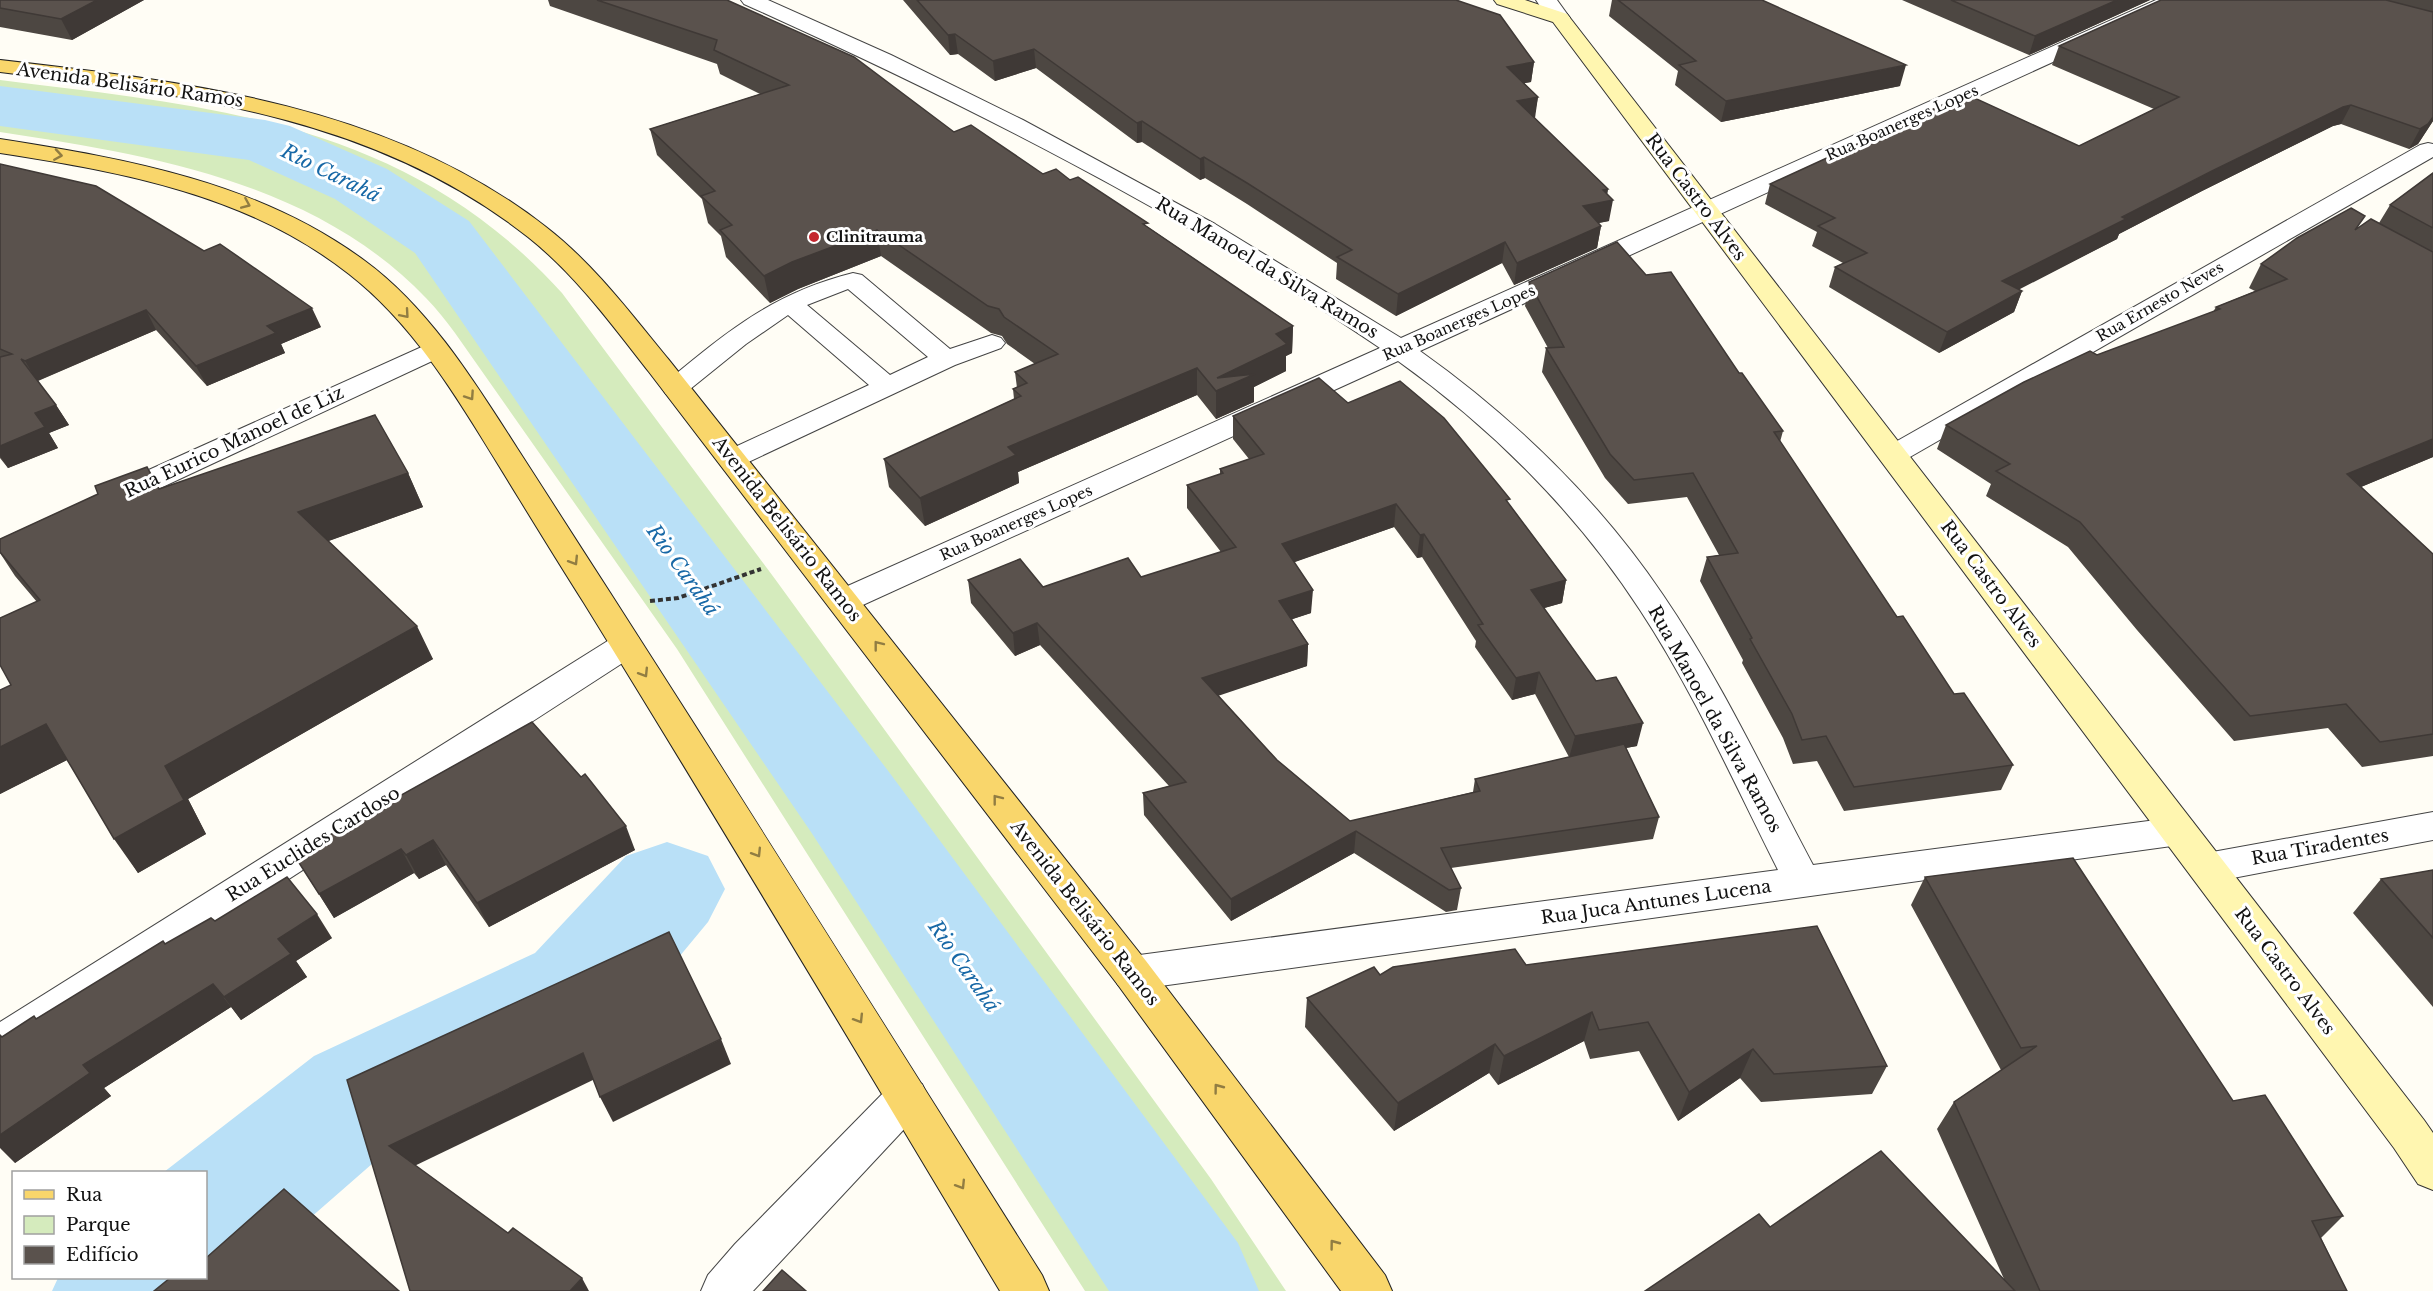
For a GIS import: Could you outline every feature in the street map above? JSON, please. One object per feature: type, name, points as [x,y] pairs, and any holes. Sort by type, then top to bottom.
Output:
[{"type":"main road","points":[[1504,0],[1553,9]]},
{"type":"main road","name":"Rua Castro Alves","points":[[1553,9],[2421,1147],[2433,1170]]},
{"type":"main road","name":"Avenida Belisário Ramos","points":[[0,66],[195,91],[273,107],[354,130],[423,161],[482,192],[538,233],[591,285],[732,459],[1132,973],[1369,1291]]},
{"type":"main road","points":[[0,146],[95,161],[165,176],[221,194],[272,215],[315,238],[358,267],[397,306],[435,349],[468,393],[1026,1291]]},
{"type":"street","name":"Rua Manoel da Silva Ramos","points":[[751,0],[933,84],[1069,152],[1197,223],[1401,349],[1480,410],[1534,461],[1593,527],[1645,592],[1700,684],[1803,882]]},
{"type":"street","name":"Rua Boanerges Lopes","points":[[843,601],[2173,0]]},
{"type":"street","name":"Rua Ernesto Neves","points":[[1893,455],[2332,216],[2428,150]]},
{"type":"street","name":"Rua Eurico Manoel de Liz","points":[[87,510],[435,349]]},
{"type":"street","name":"Rua Euclides Cardoso","points":[[0,1044],[626,645]]},
{"type":"street","name":"Rua Tiradentes","points":[[2206,868],[2433,826]]},
{"type":"street","name":"Rua Juca Antunes Lucena","points":[[1132,973],[2179,831]]},
{"type":"street","points":[[724,1291],[751,1258],[907,1097]]},
{"type":"lane","points":[[675,388],[764,316],[838,283],[853,280],[946,359]]},
{"type":"lane","points":[[791,304],[887,386]]},
{"type":"lane","points":[[732,459],[946,359],[992,343]]},
{"type":"path","points":[[678,598],[768,567]]},
{"type":"green space","points":[[0,80],[157,100],[232,114],[304,132],[373,157],[439,191],[502,236],[562,293],[775,579],[1211,1179],[1286,1291],[1085,1291],[677,649],[434,306],[382,259],[334,226],[282,201],[228,180],[172,164],[115,151],[0,132]]},
{"type":"building","points":[[0,0],[97,0],[61,19],[0,8]]},
{"type":"building","points":[[597,0],[727,0],[854,57],[954,132],[971,125],[1043,174],[1056,169],[1070,180],[1078,177],[1148,223],[1143,224],[1293,326],[1276,334],[1287,344],[1217,378],[1255,374],[1216,391],[1197,368],[1008,447],[1016,455],[920,498],[884,459],[1021,396],[1013,389],[1027,383],[1015,372],[1058,354],[1004,317],[999,309],[988,306],[877,230],[792,262],[764,276],[720,230],[732,225],[701,196],[715,191],[650,129],[789,85],[714,50],[717,40]]},
{"type":"building","points":[[917,0],[1456,0],[1500,15],[1534,62],[1507,67],[1538,97],[1517,101],[1608,189],[1603,190],[1613,200],[1583,206],[1601,226],[1517,263],[1505,242],[1398,294],[1337,257],[1352,250],[1204,157],[1200,159],[1142,121],[1137,123],[1034,49],[993,61],[955,34],[948,35]]},
{"type":"building","points":[[1618,0],[1762,0],[1906,65],[1726,101],[1679,65],[1696,61]]},
{"type":"building","points":[[1951,0],[2117,0],[2035,36]]},
{"type":"building","points":[[2161,0],[2386,0],[2433,12],[2433,117],[2420,129],[2351,105],[2343,107],[2212,171],[2122,217],[2126,219],[2002,281],[2022,291],[1947,332],[1835,267],[1867,253],[1818,226],[1835,218],[1770,184],[1966,94],[2079,146],[2179,97],[2059,46]]},
{"type":"building","points":[[0,164],[96,186],[204,251],[220,244],[312,308],[267,326],[276,333],[196,366],[146,310],[25,361],[21,359],[56,405],[35,413],[45,427],[0,446],[0,357],[12,354],[0,349]]},
{"type":"building","points":[[2433,173],[2433,228],[2390,205]]},
{"type":"building","points":[[2351,208],[2365,216],[2355,230],[2371,219],[2433,252],[2433,439],[2347,474],[2433,554],[2433,734],[2380,742],[2346,704],[2250,716],[2080,522],[1996,471],[2010,464],[1946,425],[2024,382],[2090,351],[2097,355],[2220,309],[2216,307],[2287,279],[2261,264],[2297,238]]},
{"type":"building","points":[[1617,242],[1646,275],[1671,272],[1739,373],[1742,373],[1783,431],[1774,432],[1897,617],[1903,616],[1954,694],[1964,693],[2013,765],[1854,787],[1826,736],[1802,740],[1792,714],[1707,557],[1738,553],[1693,473],[1634,480],[1610,454],[1546,348],[1564,347],[1529,282]]},
{"type":"building","points":[[1319,378],[1348,403],[1400,381],[1444,418],[1510,499],[1506,500],[1566,580],[1531,590],[1596,681],[1616,677],[1643,723],[1575,736],[1539,672],[1516,678],[1478,625],[1483,624],[1424,534],[1420,535],[1396,504],[1282,544],[1313,590],[1279,601],[1308,644],[1202,678],[1277,760],[1350,821],[1480,791],[1475,779],[1624,744],[1659,817],[1441,848],[1461,888],[1449,890],[1356,831],[1231,899],[1143,793],[1186,782],[1037,623],[1013,633],[968,580],[1020,559],[1043,587],[1128,558],[1141,577],[1236,547],[1187,485],[1223,473],[1220,469],[1264,454],[1233,416]]},
{"type":"building","points":[[375,415],[408,473],[298,512],[417,626],[165,766],[184,800],[114,839],[46,724],[0,747],[0,690],[11,685],[0,665],[0,618],[40,600],[0,552],[0,539],[98,494],[95,486],[147,467],[159,489]]},
{"type":"building","points":[[532,722],[581,777],[585,774],[626,826],[477,903],[433,840],[406,855],[401,849],[319,894],[294,855]]},
{"type":"building","points":[[2073,858],[2233,1101],[2265,1095],[2343,1216],[2312,1221],[2347,1291],[2040,1291],[1954,1102],[2037,1046],[2021,1048],[1925,877]]},
{"type":"building","points":[[2433,870],[2433,938],[2381,879]]},
{"type":"building","points":[[287,877],[317,914],[278,939],[291,954],[224,997],[213,984],[83,1065],[90,1073],[0,1135],[0,1035],[2,1037],[34,1016],[36,1019],[163,941],[165,944],[211,918],[215,921]]},
{"type":"building","points":[[1817,926],[1887,1066],[1774,1074],[1753,1049],[1689,1092],[1648,1022],[1599,1030],[1592,1012],[1504,1056],[1495,1044],[1398,1103],[1307,998],[1374,967],[1380,975],[1393,967],[1515,949],[1526,965]]},
{"type":"building","points":[[669,932],[721,1039],[600,1097],[583,1053],[389,1146],[508,1233],[513,1228],[582,1278],[570,1291],[410,1291],[347,1080]]},
{"type":"building","points":[[1881,1151],[2015,1291],[1645,1291],[1759,1214],[1770,1227]]},
{"type":"building","points":[[284,1189],[399,1291],[154,1291],[169,1279],[207,1279],[207,1257]]},
{"type":"building","points":[[782,1270],[806,1291],[763,1291]]},
{"type":"waterway","name":"Rio Carahá","points":[[0,106],[265,141],[361,184],[442,237],[850,802],[1189,1291]]},
{"type":"waterway","points":[[207,1221],[359,1096],[578,990],[667,889]]},
{"type":"waterway","points":[[122,1291],[137,1279]]},
{"type":"place","name":"Clinitrauma","points":[[814,237]]}]
